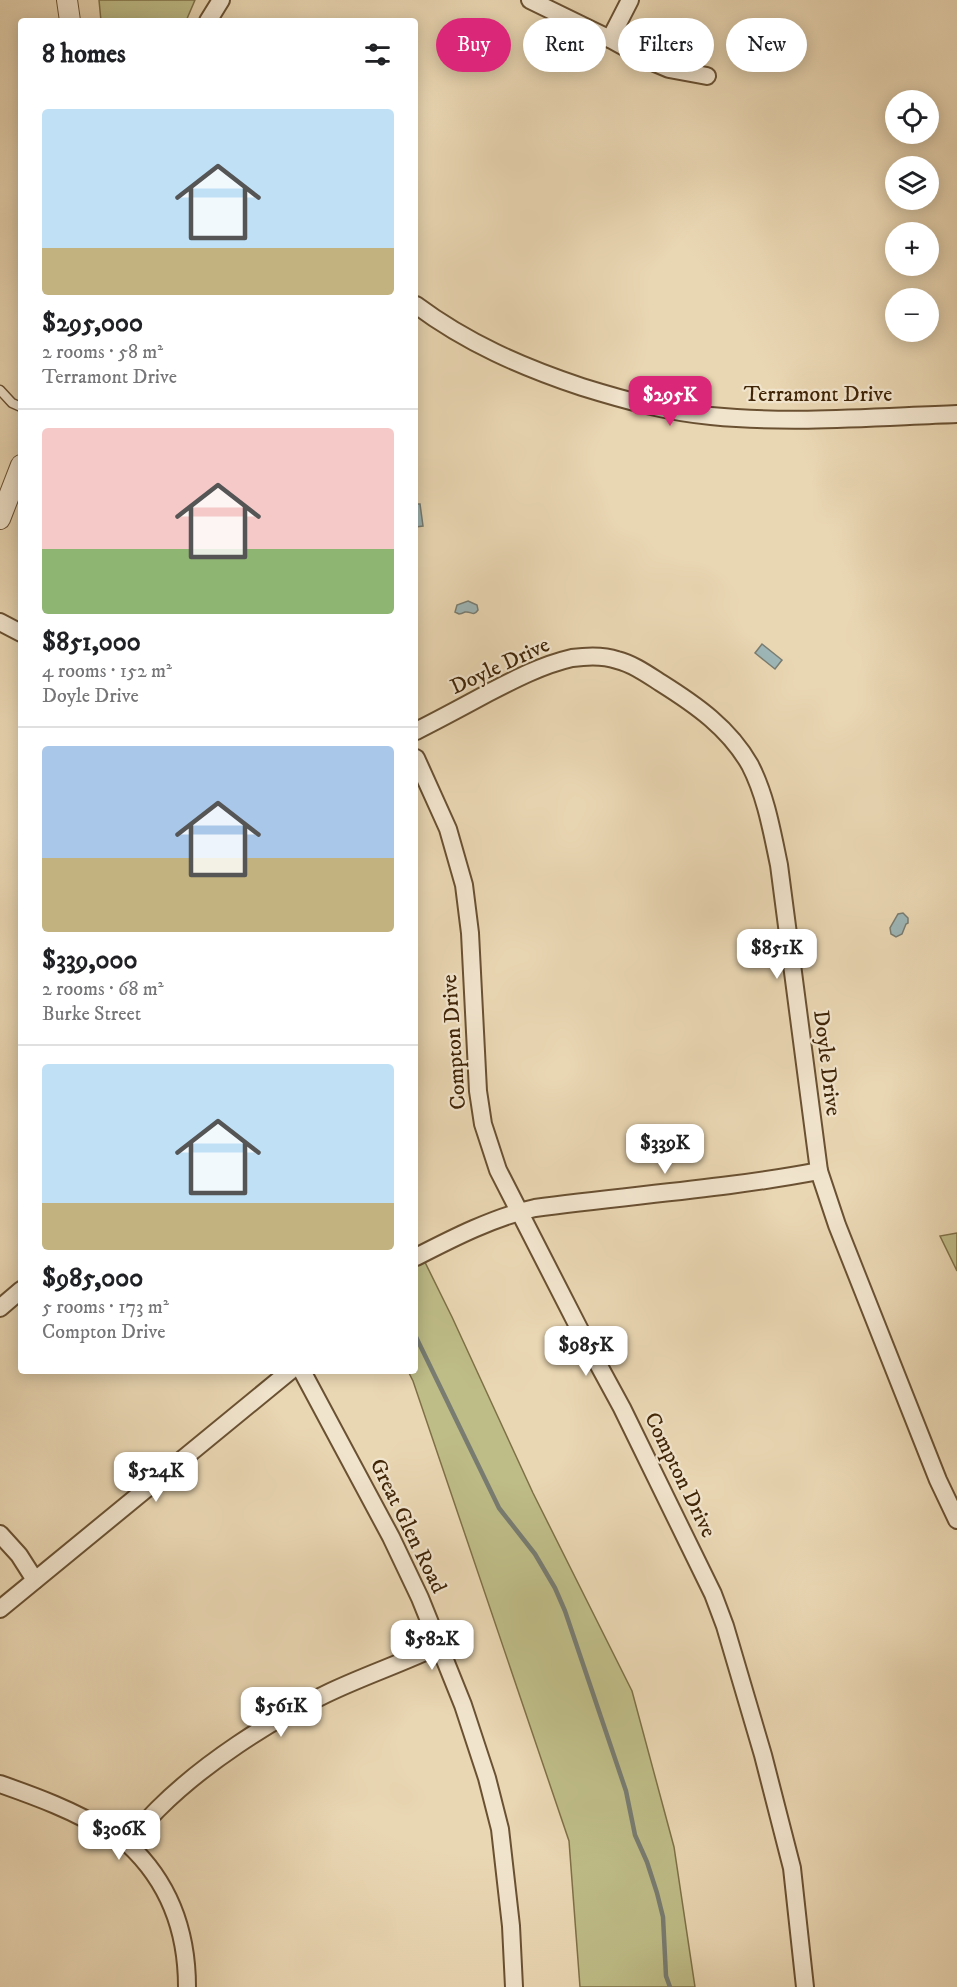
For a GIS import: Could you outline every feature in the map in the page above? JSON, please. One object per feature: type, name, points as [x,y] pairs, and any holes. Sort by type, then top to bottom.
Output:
[{"type":"street","points":[[67,0],[70,18]]},
{"type":"street","points":[[210,18],[220,0]]},
{"type":"street","points":[[530,0],[650,61],[669,69],[707,76]]},
{"type":"street","points":[[610,39],[630,0]]},
{"type":"street","name":"Terramont Drive","points":[[418,306],[457,333],[512,362],[599,392],[666,409],[710,416],[797,419],[957,414]]},
{"type":"street","points":[[0,519],[18,473]]},
{"type":"street","points":[[0,622],[18,631]]},
{"type":"street","name":"Doyle Drive","points":[[418,730],[538,669],[573,658],[591,656],[616,659],[635,666],[682,696],[712,718],[728,734],[746,758],[761,790],[775,844],[819,1171],[837,1225],[924,1446],[957,1520]]},
{"type":"street","name":"Compton Drive","points":[[418,762],[448,829],[464,885],[470,933],[475,1058],[483,1124],[498,1170],[622,1408],[713,1594],[763,1755],[792,1868],[805,1987]]},
{"type":"street","points":[[418,1256],[447,1241],[519,1212],[570,1203],[673,1192],[819,1171]]},
{"type":"street","points":[[0,1308],[18,1293]]},
{"type":"street","points":[[0,1609],[286,1374]]},
{"type":"street","name":"Great Glen Road","points":[[304,1374],[392,1537],[440,1645],[463,1705],[487,1778],[500,1829],[511,1926],[514,1987]]},
{"type":"street","points":[[0,1534],[19,1555],[35,1580]]},
{"type":"street","points":[[127,1843],[179,1790],[218,1759],[258,1732],[327,1693],[440,1645]]},
{"type":"street","points":[[0,1784],[90,1820],[127,1843],[149,1868],[171,1903],[184,1943],[187,1987]]},
{"type":"lane","points":[[0,390],[12,403],[18,405]]},
{"type":"shaded area","points":[[99,0],[195,0],[187,18],[101,18]]},
{"type":"shaded area","points":[[957,1233],[957,1271],[940,1236]]},
{"type":"shaded area","points":[[418,1248],[533,1493],[632,1691],[674,1847],[695,1987],[580,1987],[569,1841],[410,1374],[418,1374]]},
{"type":"water","points":[[418,504],[420,504],[423,526],[418,527]]},
{"type":"water","points":[[468,601],[477,605],[476,612],[459,614],[455,612],[457,605]]},
{"type":"water","points":[[762,644],[782,660],[775,669],[755,653]]},
{"type":"water","points":[[903,913],[908,918],[908,923],[902,934],[896,937],[891,934],[890,928],[898,914]]},
{"type":"waterway","points":[[418,1341],[499,1508],[535,1554],[555,1588],[565,1611],[626,1791],[635,1835],[657,1893],[663,1917],[666,1976],[670,1987]]}]
